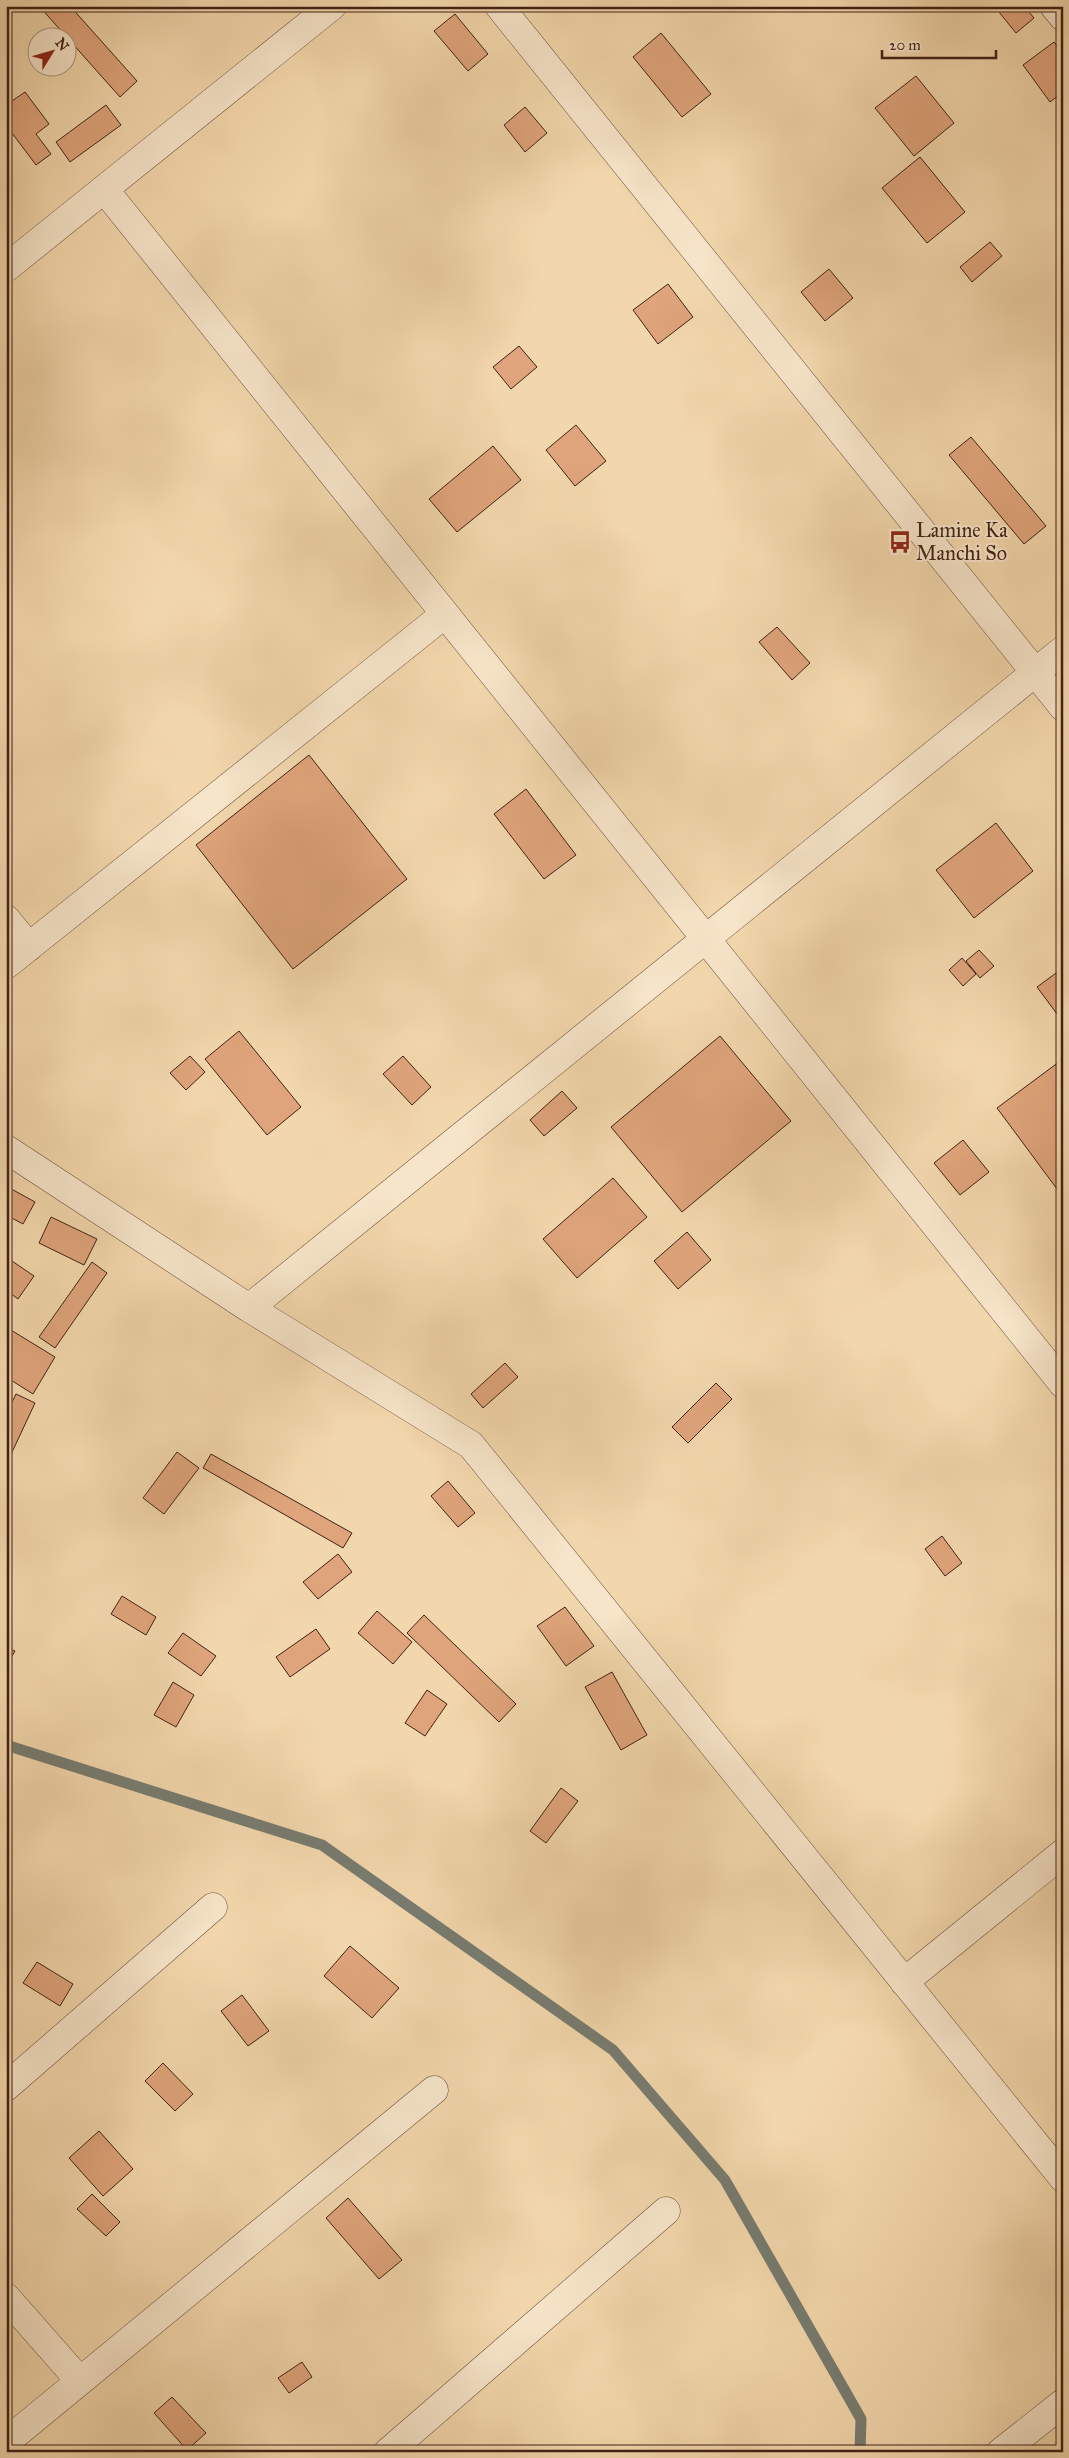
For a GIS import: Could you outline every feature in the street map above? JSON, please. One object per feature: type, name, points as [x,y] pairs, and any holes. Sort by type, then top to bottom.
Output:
[{"type":"street","points":[[6,268],[332,6]]},
{"type":"street","points":[[499,6],[1063,707]]},
{"type":"street","points":[[1054,6],[1063,17]]},
{"type":"street","points":[[104,189],[1063,1384]]},
{"type":"street","points":[[6,965],[445,614]]},
{"type":"street","points":[[249,1308],[1063,650]]},
{"type":"street","points":[[6,919],[29,947]]},
{"type":"street","points":[[6,1149],[249,1308],[471,1445],[1063,2178]]},
{"type":"street","points":[[904,1982],[1063,1854]]},
{"type":"street","points":[[6,2087],[213,1907]]},
{"type":"street","points":[[6,2442],[434,2090]]},
{"type":"street","points":[[388,2452],[666,2211]]},
{"type":"street","points":[[6,2297],[80,2382]]},
{"type":"street","points":[[1001,2452],[1063,2402]]},
{"type":"building","points":[[39,6],[70,6],[137,81],[120,97],[78,50],[78,28],[59,28]]},
{"type":"building","points":[[994,6],[1024,6],[1034,18],[1016,33]]},
{"type":"building","points":[[455,14],[488,54],[468,71],[434,31]]},
{"type":"building","points":[[661,33],[711,94],[682,117],[633,57]]},
{"type":"building","points":[[1054,42],[1063,54],[1063,92],[1050,102],[1023,65]]},
{"type":"building","points":[[916,76],[954,123],[914,156],[875,108]]},
{"type":"building","points":[[25,92],[49,124],[36,134],[51,154],[36,165],[6,125],[6,93],[12,101]]},
{"type":"building","points":[[106,105],[121,125],[70,162],[56,142]]},
{"type":"building","points":[[525,107],[547,133],[525,152],[504,125]]},
{"type":"building","points":[[920,157],[965,212],[927,243],[882,188]]},
{"type":"building","points":[[990,242],[1002,256],[972,282],[960,267]]},
{"type":"building","points":[[829,269],[853,298],[825,321],[801,292]]},
{"type":"building","points":[[668,284],[693,317],[658,344],[633,310]]},
{"type":"building","points":[[519,346],[537,367],[511,389],[493,367]]},
{"type":"building","points":[[576,425],[606,461],[575,486],[546,450]]},
{"type":"building","points":[[971,437],[1046,526],[1024,544],[949,455]]},
{"type":"building","points":[[493,446],[521,480],[457,532],[429,499]]},
{"type":"building","points":[[777,627],[810,663],[792,680],[759,642]]},
{"type":"building","points":[[309,755],[407,879],[293,969],[196,845]]},
{"type":"building","points":[[526,789],[576,855],[544,879],[494,814]]},
{"type":"building","points":[[996,823],[1033,871],[974,918],[936,870]]},
{"type":"building","points":[[979,950],[994,966],[980,978],[966,961]]},
{"type":"building","points":[[962,958],[976,974],[963,986],[949,970]]},
{"type":"building","points":[[1063,968],[1063,1022],[1037,987]]},
{"type":"building","points":[[239,1031],[301,1107],[267,1135],[205,1059]]},
{"type":"building","points":[[720,1036],[791,1121],[682,1212],[611,1127]]},
{"type":"building","points":[[190,1056],[205,1072],[186,1090],[170,1073]]},
{"type":"building","points":[[403,1056],[431,1087],[412,1105],[383,1074]]},
{"type":"building","points":[[1063,1059],[1063,1191],[1060,1193],[997,1108]]},
{"type":"building","points":[[562,1091],[577,1108],[544,1136],[530,1120]]},
{"type":"building","points":[[963,1140],[989,1172],[960,1195],[934,1163]]},
{"type":"building","points":[[613,1178],[647,1217],[577,1278],[543,1239]]},
{"type":"building","points":[[6,1186],[35,1202],[23,1224],[6,1215]]},
{"type":"building","points":[[51,1217],[97,1239],[84,1265],[39,1243]]},
{"type":"building","points":[[687,1232],[711,1260],[678,1289],[654,1261]]},
{"type":"building","points":[[9,1259],[34,1276],[18,1299],[6,1290],[6,1263]]},
{"type":"building","points":[[92,1262],[107,1273],[55,1348],[39,1337]]},
{"type":"building","points":[[6,1327],[55,1357],[33,1394],[6,1377]]},
{"type":"building","points":[[505,1363],[518,1377],[483,1408],[471,1394]]},
{"type":"building","points":[[716,1383],[732,1399],[688,1443],[672,1427]]},
{"type":"building","points":[[16,1394],[35,1403],[6,1465],[6,1414]]},
{"type":"building","points":[[177,1452],[199,1468],[164,1514],[143,1498]]},
{"type":"building","points":[[211,1454],[352,1533],[343,1548],[203,1468]]},
{"type":"building","points":[[448,1481],[475,1513],[458,1527],[431,1496]]},
{"type":"building","points":[[942,1536],[962,1563],[945,1576],[925,1549]]},
{"type":"building","points":[[338,1554],[352,1572],[318,1599],[303,1582]]},
{"type":"building","points":[[122,1596],[156,1617],[146,1635],[111,1614]]},
{"type":"building","points":[[565,1607],[594,1646],[566,1666],[537,1626]]},
{"type":"building","points":[[377,1611],[412,1642],[393,1664],[358,1633]]},
{"type":"building","points":[[424,1615],[516,1704],[499,1722],[407,1633]]},
{"type":"building","points":[[316,1629],[330,1649],[290,1677],[276,1657]]},
{"type":"building","points":[[183,1633],[216,1656],[201,1676],[168,1653]]},
{"type":"building","points":[[6,1647],[15,1651],[6,1667]]},
{"type":"building","points":[[612,1672],[647,1735],[621,1750],[585,1687]]},
{"type":"building","points":[[173,1682],[194,1695],[176,1727],[154,1715]]},
{"type":"building","points":[[427,1690],[447,1704],[425,1736],[405,1723]]},
{"type":"building","points":[[561,1788],[578,1801],[546,1843],[530,1831]]},
{"type":"building","points":[[350,1946],[399,1988],[372,2018],[324,1976]]},
{"type":"building","points":[[37,1962],[73,1984],[60,2006],[23,1983]]},
{"type":"building","points":[[242,1995],[269,2031],[248,2046],[221,2011]]},
{"type":"building","points":[[163,2063],[193,2094],[175,2111],[145,2081]]},
{"type":"building","points":[[99,2131],[133,2169],[103,2196],[69,2158]]},
{"type":"building","points":[[92,2194],[120,2222],[106,2236],[77,2209]]},
{"type":"building","points":[[348,2198],[402,2260],[379,2279],[326,2218]]},
{"type":"building","points":[[302,2362],[312,2377],[289,2393],[278,2378]]},
{"type":"building","points":[[172,2397],[206,2433],[187,2450],[154,2413]]},
{"type":"waterway","points":[[6,1745],[322,1845],[613,2050],[725,2180],[861,2419],[860,2452]]},
{"type":"place","name":"Lamine Ka Manchi So","points":[[900,542]]}]
